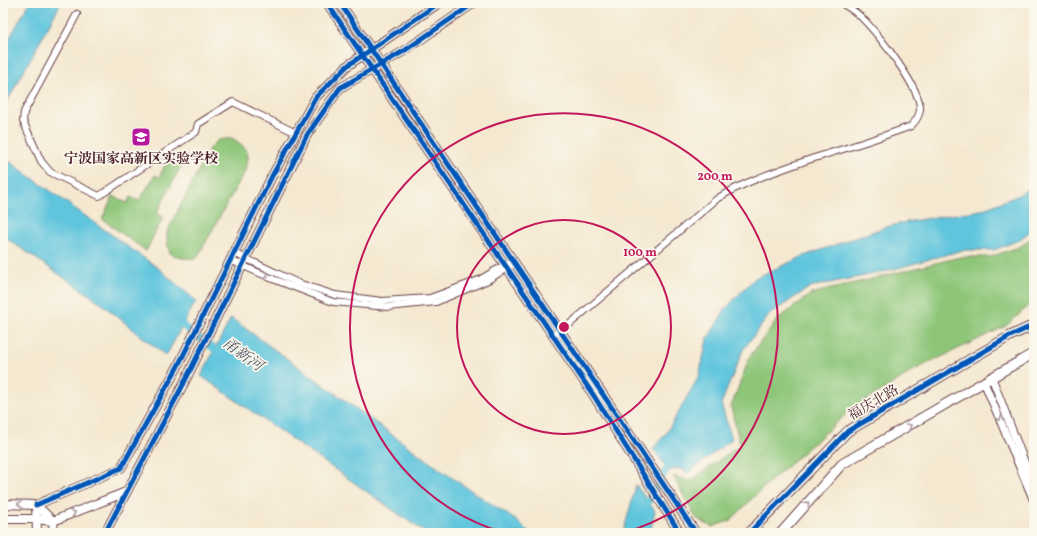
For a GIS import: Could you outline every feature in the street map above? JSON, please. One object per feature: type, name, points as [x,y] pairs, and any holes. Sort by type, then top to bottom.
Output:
[{"type":"main road","points":[[327,3],[594,396],[680,533]]},
{"type":"main road","points":[[340,3],[696,533]]},
{"type":"main road","points":[[3,504],[36,505],[121,468],[177,368],[272,176],[316,97],[347,66],[440,3]]},
{"type":"main road","points":[[105,533],[187,376],[307,135],[340,88],[404,51],[474,3]]},
{"type":"main road","name":"福庆北路","points":[[749,533],[848,431],[1010,336],[1034,325]]},
{"type":"main road","points":[[781,533],[842,464],[1034,353]]},
{"type":"main road","points":[[3,519],[35,519],[53,521],[126,492]]},
{"type":"main road","points":[[36,505],[35,519],[37,533]]},
{"type":"main road","points":[[36,505],[53,521],[54,533]]},
{"type":"street","points":[[553,336],[718,198],[733,189],[751,180],[784,168],[911,126],[917,119],[920,110],[917,98],[904,73],[887,46],[865,20],[841,3]]},
{"type":"street","points":[[76,14],[24,112],[23,121],[41,161],[50,172],[99,196],[196,132],[198,124],[233,102],[296,133]]},
{"type":"street","points":[[232,257],[335,296],[382,301],[430,298],[479,280],[514,261]]},
{"type":"street","points":[[988,380],[1034,487]]},
{"type":"street","points":[[988,380],[1034,501]]},
{"type":"green space","points":[[232,138],[242,145],[247,152],[248,161],[244,173],[197,258],[183,258],[173,255],[170,253],[167,243],[167,232],[209,149],[218,140]]},
{"type":"green space","points":[[170,156],[183,162],[157,213],[163,217],[146,251],[102,219],[113,196],[127,203],[130,197],[139,201],[155,175],[159,177]]},
{"type":"green space","points":[[1034,237],[1034,301],[1006,326],[916,369],[852,409],[766,485],[731,520],[712,527],[696,518],[673,476],[690,481],[740,445],[731,407],[750,356],[777,320],[811,294],[960,257],[990,257],[1019,247]]},
{"type":"water","points":[[29,3],[61,3],[3,109],[3,50]]},
{"type":"water","points":[[3,157],[158,268],[196,301],[166,356],[97,300],[3,236]]},
{"type":"water","points":[[1034,185],[1034,228],[1019,240],[994,250],[963,250],[883,272],[810,287],[770,314],[743,350],[721,404],[732,439],[688,473],[679,468],[669,471],[653,449],[667,432],[699,376],[707,340],[726,308],[755,278],[804,256],[883,228],[906,222],[981,210],[1017,196]]},
{"type":"water","points":[[231,318],[445,473],[517,521],[529,533],[426,533],[201,376]]},
{"type":"water","points":[[636,485],[655,511],[650,533],[622,533],[624,530]]},
{"type":"waterway","name":"甬新河","points":[[175,320],[221,354]]},
{"type":"waterway","points":[[644,509],[671,461]]},
{"type":"cycle path","points":[[327,3],[594,396],[680,533]]},
{"type":"cycle path","points":[[340,3],[696,533]]},
{"type":"cycle path","points":[[36,505],[121,468],[177,368],[272,176],[316,97],[347,66],[439,3]]},
{"type":"cycle path","points":[[105,533],[184,383],[307,135],[340,88],[404,51],[474,3]]},
{"type":"cycle path","points":[[749,533],[848,431],[1010,336],[1034,325]]},
{"type":"place","name":"宁波国家高新区实验学校","points":[[141,137]]}]
